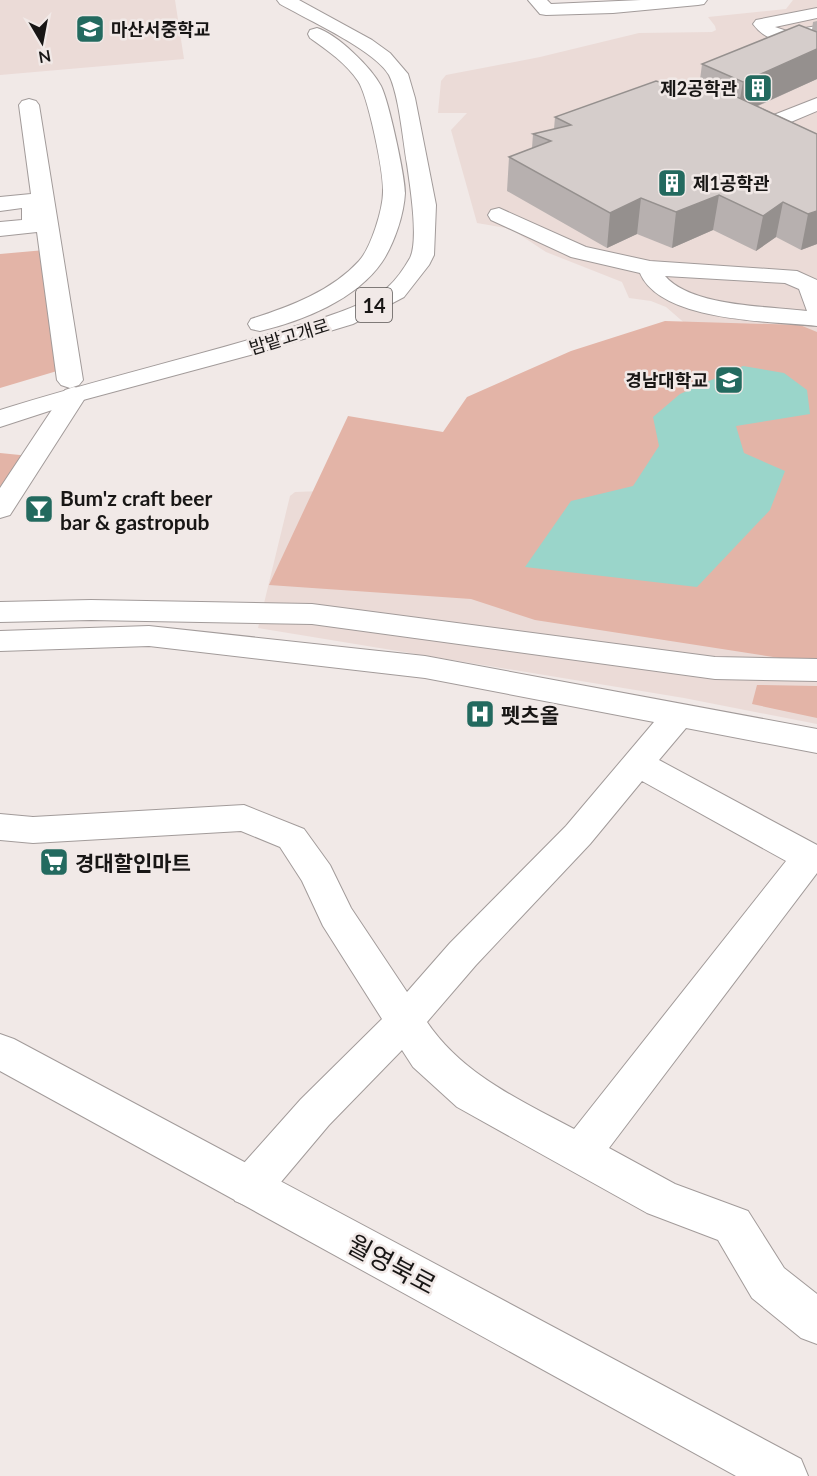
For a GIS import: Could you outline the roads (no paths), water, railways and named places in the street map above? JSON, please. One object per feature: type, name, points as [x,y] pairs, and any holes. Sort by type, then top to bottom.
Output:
[{"type":"street","name":"밤밭고개로","points":[[0,419],[72,387],[274,320],[305,307],[351,281],[370,263],[385,229],[394,192],[372,88],[345,55],[269,0]]},
{"type":"street","name":"밤밭고개로","points":[[0,402],[245,349],[344,319],[396,292],[423,255],[425,205],[404,92],[398,74],[383,57],[365,44],[286,0]]},
{"type":"street","points":[[537,0],[546,10],[613,8],[698,0]]},
{"type":"street","points":[[789,0],[817,12]]},
{"type":"street","points":[[817,12],[762,24],[769,31],[780,36],[817,31]]},
{"type":"street","points":[[0,509],[72,387],[29,105]]},
{"type":"street","points":[[815,107],[773,122],[772,125],[817,149]]},
{"type":"street","points":[[0,204],[32,200],[34,226],[0,229]]},
{"type":"street","points":[[499,215],[579,252],[650,268],[789,276],[809,285],[817,308]]},
{"type":"street","points":[[650,268],[659,284],[693,304],[817,320]]},
{"type":"street","points":[[0,612],[91,610],[312,614],[715,668],[817,670]]},
{"type":"street","points":[[0,641],[160,637],[425,667],[817,741]]},
{"type":"street","points":[[250,1187],[315,1112],[404,1022],[463,954],[578,835],[678,715]]},
{"type":"street","points":[[580,1154],[813,859],[638,764]]},
{"type":"street","points":[[0,827],[33,830],[244,818],[291,838],[317,875],[336,916],[427,1055],[471,1094],[662,1199],[734,1225],[768,1283],[817,1322]]},
{"type":"street","name":"월영북로","points":[[0,1051],[784,1476]]},
{"type":"water","points":[[743,366],[784,373],[807,390],[810,414],[736,426],[744,453],[785,471],[770,510],[697,587],[525,567],[571,501],[633,486],[659,446],[653,417],[680,394]]},
{"type":"place","name":"마산서중학교","points":[[90,29]]},
{"type":"place","name":"제2공학관","points":[[758,88]]},
{"type":"place","name":"제1공학관","points":[[672,183]]},
{"type":"place","name":"경남대학교","points":[[729,380]]},
{"type":"place","name":"Bum'z craft beer bar & gastropub","points":[[39,509]]},
{"type":"place","name":"펫츠올","points":[[480,714]]},
{"type":"place","name":"경대할인마트","points":[[54,862]]}]
